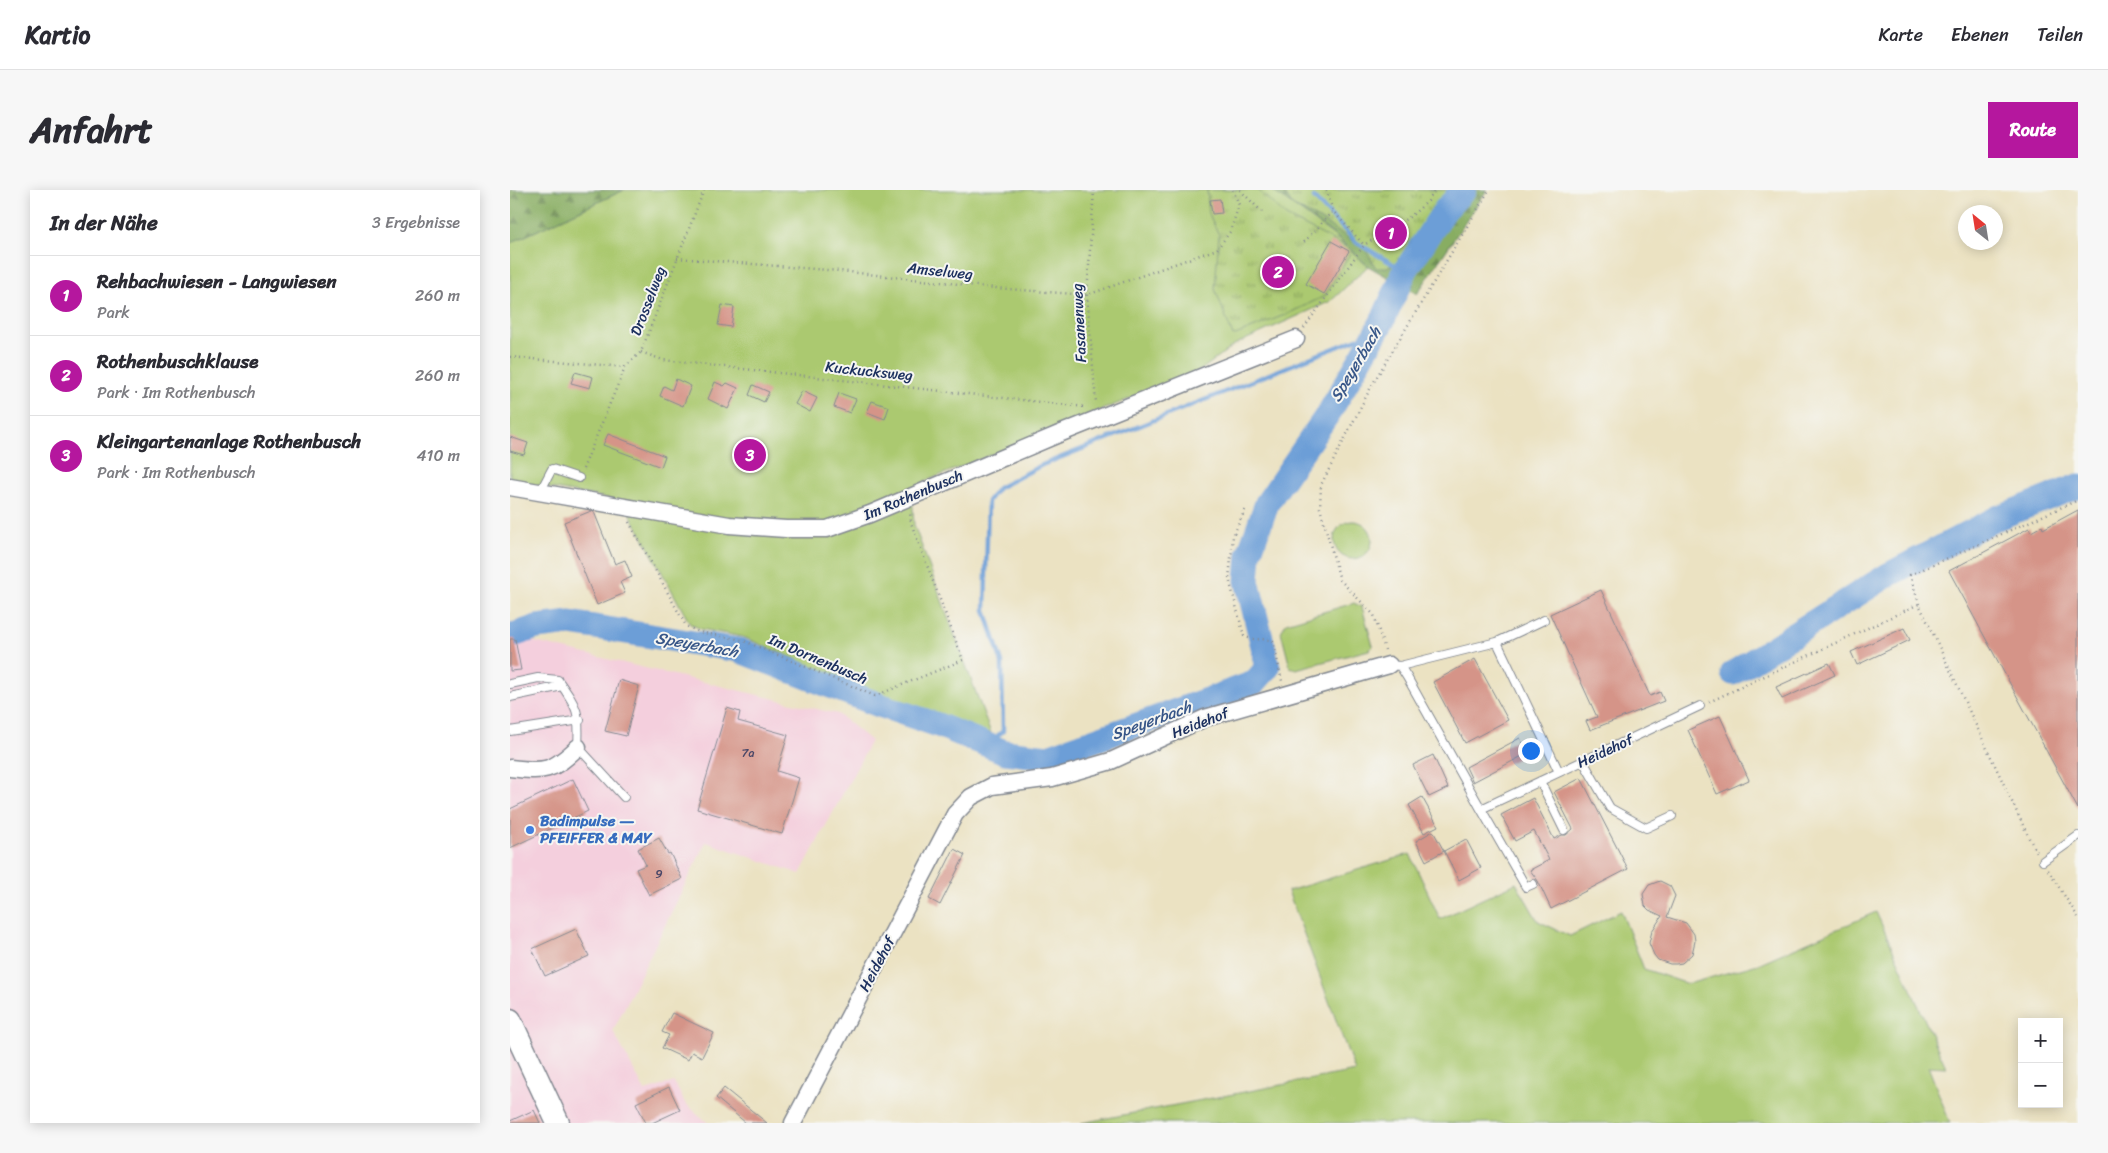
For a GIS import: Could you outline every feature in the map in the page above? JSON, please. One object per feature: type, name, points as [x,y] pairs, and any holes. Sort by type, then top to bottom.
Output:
[{"type":"street","name":"Im Rothenbusch","points":[[510,487],[729,525],[786,529],[827,529],[909,498],[1058,434],[1296,339]]},
{"type":"street","name":"Heidehof","points":[[793,1123],[955,814],[971,797],[992,786],[1052,778],[1110,761],[1205,718],[1394,666]]},
{"type":"street","points":[[510,768],[539,771],[561,763],[578,747]]},
{"type":"street","points":[[510,1020],[556,1122]]},
{"type":"lane","points":[[540,492],[552,469],[579,478]]},
{"type":"lane","points":[[1533,884],[1526,887],[1394,666],[1497,642],[1544,620]]},
{"type":"lane","points":[[1497,642],[1559,772]]},
{"type":"lane","points":[[510,684],[538,678],[558,680],[573,701],[580,720],[578,747],[624,797]]},
{"type":"lane","points":[[510,696],[562,686]]},
{"type":"lane","name":"Heidehof","points":[[1481,809],[1700,706]]},
{"type":"lane","points":[[510,731],[580,720]]},
{"type":"lane","points":[[1583,761],[1610,808],[1646,828],[1672,816]]},
{"type":"lane","points":[[1540,781],[1564,830]]},
{"type":"lane","points":[[2043,860],[2078,836]]},
{"type":"path","name":"Drosselweg","points":[[579,478],[625,367],[641,352],[704,190]]},
{"type":"path","name":"Fasanenweg","points":[[1094,190],[1087,294],[1096,408]]},
{"type":"path","name":"Amselweg","points":[[677,258],[995,288],[1087,294],[1217,249],[1230,232],[1239,205],[1233,190]]},
{"type":"path","points":[[1240,190],[1263,213]]},
{"type":"path","points":[[1326,190],[1331,212],[1364,245]]},
{"type":"path","points":[[1296,339],[1364,245],[1411,216],[1428,202],[1435,190]]},
{"type":"path","points":[[1394,666],[1374,615],[1340,580],[1320,508],[1321,485],[1372,385],[1489,190]]},
{"type":"path","points":[[1304,242],[1331,212]]},
{"type":"path","name":"Kuckucksweg","points":[[641,352],[663,360],[1086,407]]},
{"type":"path","points":[[510,356],[625,367]]},
{"type":"path","name":"Im Dornenbusch","points":[[620,506],[686,626],[698,632],[742,640],[876,696],[963,660],[912,522],[909,498]]},
{"type":"path","points":[[2078,500],[1910,575],[1919,604],[2030,840],[2078,917]]},
{"type":"path","points":[[1245,510],[1233,536],[1229,579],[1244,636],[1254,641],[1266,639],[1273,641],[1286,695]]},
{"type":"path","points":[[1700,706],[1919,604]]},
{"type":"shaded area","points":[[523,639],[838,714],[871,741],[800,874],[706,842],[613,1031],[645,1091],[674,1082],[685,1103],[708,1123],[510,1123],[510,643]]},
{"type":"green space","points":[[510,190],[624,190],[510,243]]},
{"type":"green space","points":[[624,190],[1276,190],[1275,192],[1332,234],[1368,266],[1331,301],[1234,345],[1201,370],[926,481],[912,492],[914,525],[992,736],[877,693],[743,637],[701,629],[690,624],[623,501],[510,481],[510,243]]},
{"type":"green space","points":[[1207,190],[1258,190],[1286,216],[1352,250],[1325,296],[1233,336],[1215,289],[1219,235],[1209,214]]},
{"type":"green space","points":[[1276,190],[1487,190],[1417,294],[1368,266],[1332,233],[1274,192]]},
{"type":"green space","points":[[1283,190],[1463,190],[1447,215],[1435,247],[1427,257],[1400,262],[1384,268],[1376,268],[1366,250],[1321,220],[1292,205]]},
{"type":"green space","points":[[1353,521],[1366,527],[1372,540],[1366,553],[1353,559],[1340,553],[1334,540],[1340,527]]},
{"type":"green space","points":[[1354,603],[1362,607],[1373,646],[1369,650],[1296,669],[1290,667],[1281,632],[1286,623]]},
{"type":"green space","points":[[1410,854],[1440,919],[1516,883],[1538,921],[1570,936],[1621,911],[1644,969],[1688,984],[1758,964],[1876,912],[1946,1067],[1928,1066],[1950,1123],[1081,1123],[1355,1071],[1288,891]]},
{"type":"building","points":[[1220,199],[1222,213],[1212,214],[1210,200]]},
{"type":"building","points":[[1331,241],[1349,251],[1324,294],[1306,284]]},
{"type":"building","points":[[722,305],[734,307],[731,327],[718,325]]},
{"type":"building","points":[[575,372],[593,377],[590,388],[571,383]]},
{"type":"building","points":[[676,379],[691,386],[683,406],[660,396],[664,386],[672,390]]},
{"type":"building","points":[[715,382],[724,386],[727,383],[738,388],[728,409],[708,399]]},
{"type":"building","points":[[753,385],[769,392],[764,402],[749,395]]},
{"type":"building","points":[[802,391],[817,398],[810,412],[795,404]]},
{"type":"building","points":[[839,393],[856,399],[850,413],[834,407]]},
{"type":"building","points":[[872,401],[889,407],[885,419],[867,412]]},
{"type":"building","points":[[608,434],[665,456],[661,467],[603,445]]},
{"type":"building","points":[[510,437],[528,443],[524,455],[510,451]]},
{"type":"building","points":[[2078,510],[2078,809],[1949,571],[2029,528],[2031,532],[2042,526],[2043,529]]},
{"type":"building","points":[[591,511],[594,512],[615,564],[625,560],[632,577],[620,582],[625,593],[597,605],[564,522]]},
{"type":"building","points":[[1601,590],[1650,696],[1660,692],[1664,701],[1590,730],[1586,721],[1597,717],[1550,614]]},
{"type":"building","points":[[1904,628],[1910,640],[1857,665],[1851,652]]},
{"type":"building","points":[[510,639],[515,639],[521,670],[510,671]]},
{"type":"building","points":[[1475,659],[1508,720],[1465,743],[1433,682]]},
{"type":"building","points":[[1829,663],[1835,675],[1782,699],[1776,687]]},
{"type":"building","points":[[619,680],[639,686],[626,736],[605,731]]},
{"type":"building","points":[[727,708],[740,712],[738,721],[788,735],[777,771],[799,778],[782,834],[697,809]]},
{"type":"building","points":[[1720,716],[1749,780],[1717,794],[1688,730]]},
{"type":"building","points":[[1520,738],[1528,753],[1473,782],[1466,767]]},
{"type":"building","points":[[1433,755],[1448,788],[1429,797],[1413,765]]},
{"type":"building","points":[[1581,778],[1628,869],[1551,909],[1538,881],[1530,870],[1549,860],[1534,831],[1515,841],[1501,815],[1533,798],[1554,839],[1566,835],[1573,829],[1554,792]]},
{"type":"building","name":"Badimpulse — PFEIFFER & MAY","points":[[573,779],[588,811],[510,848],[510,809]]},
{"type":"building","points":[[1422,797],[1438,826],[1424,833],[1409,805]]},
{"type":"building","points":[[1433,831],[1444,851],[1426,861],[1416,841]]},
{"type":"building","points":[[659,838],[668,854],[670,853],[682,879],[649,895],[636,869],[646,865],[638,849]]},
{"type":"building","points":[[1466,839],[1481,868],[1459,880],[1444,851]]},
{"type":"building","points":[[954,849],[965,855],[940,905],[929,899]]},
{"type":"building","points":[[1660,881],[1670,886],[1675,896],[1667,917],[1686,923],[1694,934],[1695,941],[1692,954],[1682,963],[1670,964],[1658,960],[1649,943],[1652,931],[1662,916],[1645,906],[1643,894],[1649,885]]},
{"type":"building","points":[[576,929],[589,956],[545,976],[532,949]]},
{"type":"building","points":[[672,1013],[714,1033],[702,1057],[692,1052],[688,1060],[662,1048],[669,1035],[662,1032]]},
{"type":"building","points":[[669,1087],[680,1110],[652,1123],[646,1123],[636,1103]]},
{"type":"building","points":[[724,1088],[767,1123],[746,1123],[716,1098]]},
{"type":"building","points":[[534,1110],[540,1123],[510,1123],[510,1121]]},
{"type":"waterway","name":"Speyerbach","points":[[510,636],[537,627],[570,623],[738,650],[1005,752],[1048,757],[1254,683],[1268,667],[1247,581],[1249,554],[1267,503],[1330,411],[1382,322],[1405,271],[1445,210],[1464,190]]},
{"type":"waterway","points":[[1314,198],[1357,243],[1405,271]]},
{"type":"waterway","points":[[987,745],[1003,731],[1002,663],[985,610],[988,501],[998,488],[1042,465],[1377,331]]},
{"type":"waterway","points":[[1733,673],[1888,575],[1997,518],[2078,486]]},
{"type":"place","name":"Rehbachwiesen - Langwiesen","points":[[1391,233]]},
{"type":"place","name":"Rothenbuschklause","points":[[1278,272]]},
{"type":"place","name":"Kleingartenanlage Rothenbusch","points":[[750,455]]},
{"type":"place","name":"Badimpulse — PFEIFFER & MAY","points":[[530,830]]}]
